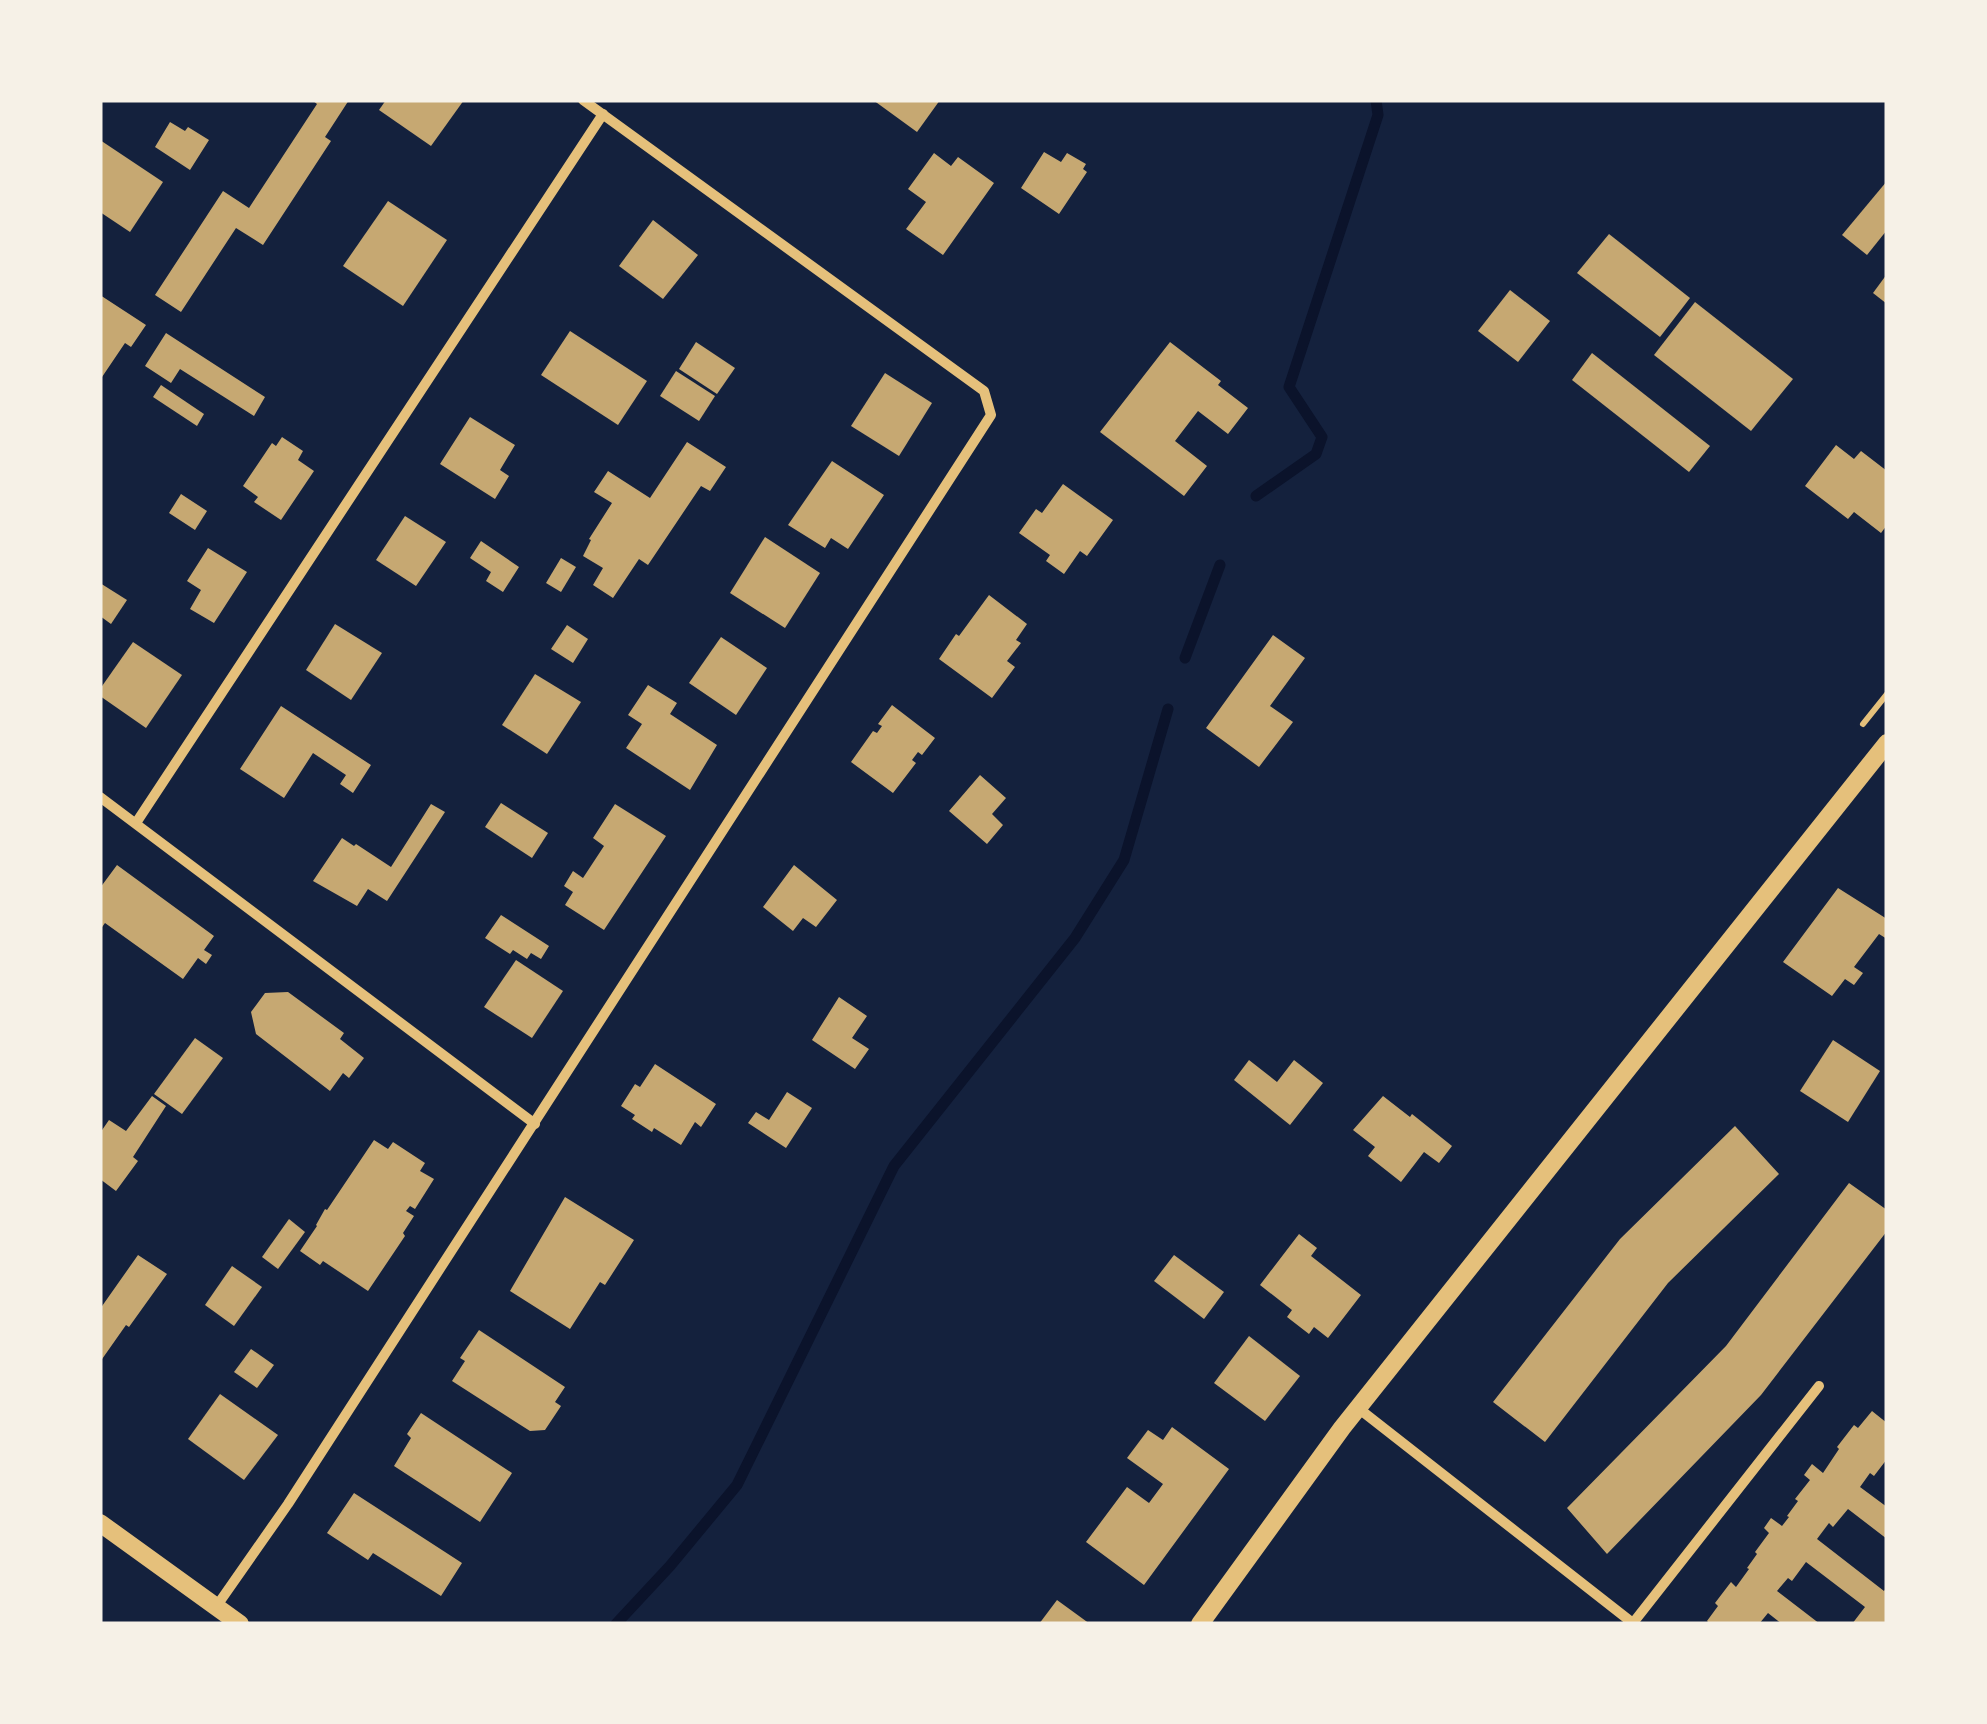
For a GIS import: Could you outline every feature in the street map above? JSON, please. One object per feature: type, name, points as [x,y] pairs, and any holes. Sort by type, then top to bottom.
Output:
[{"type":"street","points":[[216,1606],[288,1504],[992,415],[984,391],[583,100]]},
{"type":"street","points":[[136,823],[603,114]]},
{"type":"street","points":[[1200,1624],[1358,1408],[1887,742]]},
{"type":"street","points":[[100,797],[535,1124]]},
{"type":"street","points":[[1358,1408],[1634,1624],[1819,1386]]},
{"type":"street","points":[[100,1522],[240,1624]]},
{"type":"building","points":[[312,100],[349,100],[325,137],[331,141],[263,245],[236,228],[181,312],[155,295],[223,191],[249,208],[317,104]]},
{"type":"building","points":[[386,100],[464,100],[431,146],[379,110]]},
{"type":"building","points":[[873,100],[940,100],[917,132]]},
{"type":"building","points":[[170,122],[185,131],[188,127],[209,140],[190,170],[155,147]]},
{"type":"building","points":[[100,140],[163,182],[130,232],[100,212]]},
{"type":"building","points":[[1044,152],[1061,162],[1067,153],[1086,164],[1083,169],[1087,172],[1059,214],[1021,188]]},
{"type":"building","points":[[934,153],[951,166],[958,157],[994,183],[943,255],[906,229],[926,202],[908,189]]},
{"type":"building","points":[[1887,181],[1887,230],[1867,255],[1842,235]]},
{"type":"building","points":[[388,201],[447,240],[403,306],[343,266]]},
{"type":"building","points":[[653,220],[698,255],[663,299],[619,266]]},
{"type":"building","points":[[1609,234],[1690,298],[1660,337],[1577,273]]},
{"type":"building","points":[[1887,274],[1887,304],[1873,293]]},
{"type":"building","points":[[1510,290],[1550,321],[1518,362],[1478,331]]},
{"type":"building","points":[[100,295],[146,325],[131,347],[125,343],[100,380]]},
{"type":"building","points":[[1695,302],[1793,379],[1751,431],[1654,355]]},
{"type":"building","points":[[570,331],[647,381],[618,425],[541,375]]},
{"type":"building","points":[[166,333],[265,397],[254,416],[180,369],[171,383],[145,366]]},
{"type":"building","points":[[696,342],[735,368],[717,394],[679,369]]},
{"type":"building","points":[[1170,342],[1221,381],[1218,385],[1248,408],[1228,434],[1198,411],[1175,441],[1207,466],[1184,496],[1100,432]]},
{"type":"building","points":[[1592,353],[1710,446],[1689,472],[1572,380]]},
{"type":"building","points":[[676,371],[715,396],[699,421],[660,396]]},
{"type":"building","points":[[885,373],[932,403],[899,456],[851,426]]},
{"type":"building","points":[[161,385],[204,414],[197,426],[153,397]]},
{"type":"building","points":[[470,417],[515,445],[500,470],[509,476],[495,499],[440,464]]},
{"type":"building","points":[[282,437],[303,451],[298,460],[314,471],[281,520],[254,502],[258,497],[243,486],[272,443],[276,446]]},
{"type":"building","points":[[687,442],[726,467],[710,491],[701,486],[648,565],[639,559],[613,598],[593,585],[603,568],[583,556],[612,503],[594,492],[608,471],[650,498]]},
{"type":"building","points":[[1836,445],[1854,459],[1861,451],[1887,471],[1887,525],[1881,533],[1854,512],[1848,519],[1805,486]]},
{"type":"building","points":[[832,461],[884,495],[848,549],[831,538],[825,548],[788,525]]},
{"type":"building","points":[[1063,484],[1113,520],[1087,556],[1080,551],[1064,574],[1046,561],[1050,555],[1019,533],[1036,509],[1042,513]]},
{"type":"building","points":[[181,494],[207,511],[195,530],[169,513]]},
{"type":"building","points":[[405,516],[446,542],[416,586],[376,560]]},
{"type":"building","points":[[765,537],[820,573],[785,628],[730,593]]},
{"type":"building","points":[[481,541],[519,567],[503,592],[486,581],[491,572],[470,558]]},
{"type":"building","points":[[208,548],[247,572],[214,623],[190,609],[201,590],[187,581]]},
{"type":"building","points":[[561,558],[576,567],[561,592],[546,583]]},
{"type":"building","points":[[100,583],[127,600],[111,624],[100,616]]},
{"type":"building","points":[[989,595],[1027,624],[1016,640],[1021,643],[1007,661],[1015,667],[992,698],[939,659]]},
{"type":"building","points":[[335,624],[382,653],[351,700],[306,670]]},
{"type":"building","points":[[567,625],[588,639],[573,663],[551,649]]},
{"type":"building","points":[[1273,635],[1305,658],[1270,706],[1293,722],[1259,767],[1206,728]]},
{"type":"building","points":[[721,637],[767,668],[736,715],[689,683]]},
{"type":"building","points":[[133,642],[182,675],[146,728],[100,696],[100,689]]},
{"type":"building","points":[[535,674],[581,702],[547,754],[502,725]]},
{"type":"building","points":[[648,685],[677,703],[670,714],[717,745],[690,790],[626,748],[642,724],[628,715]]},
{"type":"building","points":[[892,705],[935,738],[922,755],[918,752],[912,760],[916,763],[893,793],[851,762],[873,731],[877,733],[882,726],[878,724]]},
{"type":"building","points":[[281,706],[371,765],[353,793],[340,784],[346,775],[313,753],[284,798],[240,769]]},
{"type":"building","points":[[980,775],[1006,798],[992,814],[1003,825],[987,844],[949,811]]},
{"type":"building","points":[[501,803],[548,833],[532,858],[485,827]]},
{"type":"building","points":[[431,804],[445,812],[387,901],[368,889],[357,906],[313,881],[342,838],[391,867]]},
{"type":"building","points":[[615,804],[666,836],[604,930],[565,905],[573,892],[564,886],[573,871],[583,878],[604,846],[593,838]]},
{"type":"building","points":[[117,865],[214,936],[204,950],[212,955],[206,964],[198,958],[183,979],[105,923],[100,930],[100,888]]},
{"type":"building","points":[[794,865],[837,900],[816,927],[803,918],[793,931],[763,907]]},
{"type":"building","points":[[1838,888],[1887,919],[1887,939],[1879,934],[1854,967],[1863,973],[1854,985],[1845,979],[1832,996],[1783,962]]},
{"type":"building","points":[[501,915],[549,946],[541,959],[531,953],[527,959],[513,950],[510,954],[485,938]]},
{"type":"building","points":[[516,960],[563,991],[532,1038],[484,1007]]},
{"type":"building","points":[[288,992],[344,1033],[340,1039],[364,1058],[349,1078],[343,1073],[330,1091],[256,1034],[251,1012],[265,993]]},
{"type":"building","points":[[839,997],[867,1016],[852,1038],[869,1049],[855,1069],[812,1040]]},
{"type":"building","points":[[195,1038],[223,1058],[182,1114],[154,1094]]},
{"type":"building","points":[[1833,1040],[1880,1071],[1848,1122],[1800,1091]]},
{"type":"building","points":[[1249,1060],[1277,1082],[1294,1060],[1323,1083],[1290,1125],[1234,1080]]},
{"type":"building","points":[[655,1064],[716,1104],[701,1127],[695,1122],[681,1145],[632,1119],[635,1115],[621,1106]]},
{"type":"building","points":[[787,1092],[812,1108],[786,1148],[748,1123],[756,1112],[769,1120]]},
{"type":"building","points":[[152,1096],[166,1106],[133,1157],[138,1161],[116,1191],[100,1179],[100,1133],[109,1120],[126,1131]]},
{"type":"building","points":[[1383,1096],[1452,1146],[1439,1163],[1424,1152],[1401,1182],[1368,1156],[1375,1147],[1353,1130]]},
{"type":"building","points":[[1735,1126],[1779,1174],[1668,1283],[1545,1442],[1493,1402],[1620,1239]]},
{"type":"building","points":[[374,1140],[388,1149],[393,1142],[425,1163],[420,1171],[434,1179],[415,1209],[410,1206],[406,1211],[414,1216],[403,1233],[405,1236],[368,1291],[323,1261],[320,1265],[300,1251]]},
{"type":"building","points":[[1849,1183],[1887,1210],[1887,1231],[1761,1395],[1607,1554],[1567,1508],[1726,1346]]},
{"type":"building","points":[[565,1197],[634,1240],[605,1285],[600,1282],[570,1329],[510,1291]]},
{"type":"building","points":[[289,1219],[305,1232],[278,1269],[262,1257]]},
{"type":"building","points":[[1299,1234],[1317,1248],[1311,1256],[1361,1295],[1328,1338],[1314,1327],[1309,1334],[1287,1317],[1292,1310],[1260,1285]]},
{"type":"building","points":[[138,1255],[167,1274],[100,1362],[100,1309]]},
{"type":"building","points":[[1174,1255],[1224,1292],[1204,1319],[1154,1281]]},
{"type":"building","points":[[232,1266],[262,1287],[234,1326],[205,1305]]},
{"type":"building","points":[[479,1330],[565,1387],[555,1402],[561,1406],[545,1430],[530,1431],[452,1381],[465,1361],[460,1358]]},
{"type":"building","points":[[1249,1336],[1300,1376],[1265,1421],[1214,1383]]},
{"type":"building","points":[[251,1349],[274,1365],[257,1388],[234,1372]]},
{"type":"building","points":[[220,1394],[278,1435],[244,1480],[188,1439]]},
{"type":"building","points":[[1872,1411],[1887,1423],[1887,1459],[1860,1487],[1887,1507],[1887,1539],[1848,1509],[1833,1527],[1829,1523],[1817,1539],[1884,1591],[1887,1587],[1887,1624],[1852,1624],[1865,1607],[1806,1562],[1792,1581],[1788,1578],[1777,1591],[1820,1624],[1782,1624],[1768,1613],[1759,1624],[1710,1624],[1707,1621],[1718,1606],[1715,1603],[1731,1582],[1736,1587],[1749,1569],[1755,1552],[1769,1533],[1764,1528],[1771,1518],[1782,1526],[1789,1517],[1798,1501],[1795,1499],[1810,1480],[1804,1475],[1812,1464],[1823,1473],[1854,1425],[1858,1428]]},
{"type":"building","points":[[421,1413],[512,1473],[480,1522],[394,1466]]},
{"type":"building","points":[[1172,1427],[1229,1469],[1144,1585],[1086,1542],[1127,1487],[1149,1503],[1163,1484],[1127,1458],[1148,1430],[1163,1440]]},
{"type":"building","points":[[354,1493],[462,1563],[441,1596],[373,1553],[368,1560],[327,1533]]},
{"type":"building","points":[[1057,1600],[1090,1624],[1039,1624]]},
{"type":"waterway","points":[[1256,496],[1316,454],[1322,437],[1289,387],[1378,115],[1376,100]]},
{"type":"waterway","points":[[1185,658],[1220,565]]},
{"type":"waterway","points":[[616,1624],[737,1485],[894,1166],[1075,938],[1124,860],[1168,709]]}]
